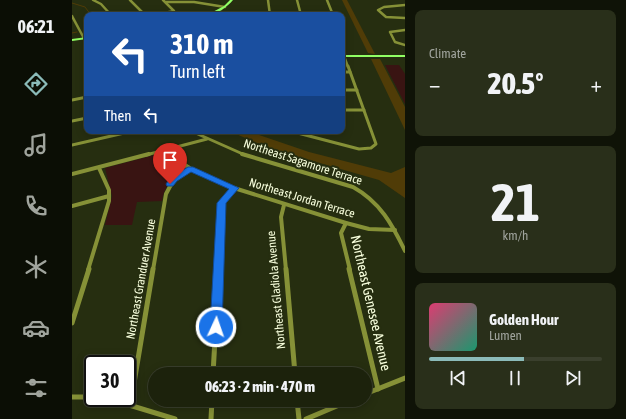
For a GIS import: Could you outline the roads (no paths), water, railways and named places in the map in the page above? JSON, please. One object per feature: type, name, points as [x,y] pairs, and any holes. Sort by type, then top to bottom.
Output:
[{"type":"main road","points":[[214,12],[225,7],[232,0]]},
{"type":"main road","points":[[72,41],[84,39]]},
{"type":"main road","points":[[345,56],[405,56]]},
{"type":"street","points":[[93,0],[101,4],[108,12]]},
{"type":"street","points":[[130,0],[143,12]]},
{"type":"street","points":[[268,0],[270,12]]},
{"type":"street","points":[[297,0],[300,12]]},
{"type":"street","points":[[327,0],[332,12]]},
{"type":"street","points":[[164,1],[198,2],[225,7]]},
{"type":"street","points":[[164,1],[174,9],[172,12]]},
{"type":"street","points":[[405,5],[384,7],[378,10],[380,15],[384,17],[405,18]]},
{"type":"street","points":[[72,16],[84,37]]},
{"type":"street","points":[[72,26],[77,25]]},
{"type":"street","points":[[405,30],[390,32],[395,42],[405,45]]},
{"type":"street","points":[[302,134],[359,149],[371,148],[376,144],[345,61]]},
{"type":"street","points":[[345,72],[350,72]]},
{"type":"street","points":[[345,90],[357,90]]},
{"type":"street","points":[[72,95],[73,100],[84,98]]},
{"type":"street","points":[[345,110],[364,110]]},
{"type":"street","points":[[72,121],[84,119]]},
{"type":"street","points":[[72,145],[120,134]]},
{"type":"street","name":"Northeast Sagamore Terrace","points":[[197,134],[242,154],[353,187],[365,193],[375,200],[385,211],[405,251]]},
{"type":"street","points":[[72,174],[207,139]]},
{"type":"street","name":"Northeast Jordan Terrace","points":[[164,151],[190,169],[234,188],[284,205],[346,223],[369,229],[395,230]]},
{"type":"street","points":[[72,323],[107,210],[109,190],[99,168]]},
{"type":"street","name":"Northeast Granduer Avenue","points":[[136,371],[166,194],[174,179],[190,169]]},
{"type":"street","points":[[213,367],[222,203],[234,188]]},
{"type":"street","points":[[72,206],[109,196]]},
{"type":"street","name":"Northeast Gladiola Avenue","points":[[284,205],[281,217],[294,367]]},
{"type":"street","name":"Northeast Genesee Avenue","points":[[346,223],[341,233],[378,389]]},
{"type":"street","points":[[372,391],[405,378]]},
{"type":"street","points":[[72,397],[84,397]]},
{"type":"street","points":[[136,406],[175,419]]},
{"type":"street","points":[[211,419],[212,407]]},
{"type":"street","points":[[298,407],[299,419]]},
{"type":"street","points":[[306,419],[334,407]]},
{"type":"waterway","points":[[72,3],[85,7],[89,12]]},
{"type":"waterway","points":[[72,33],[77,32]]}]
